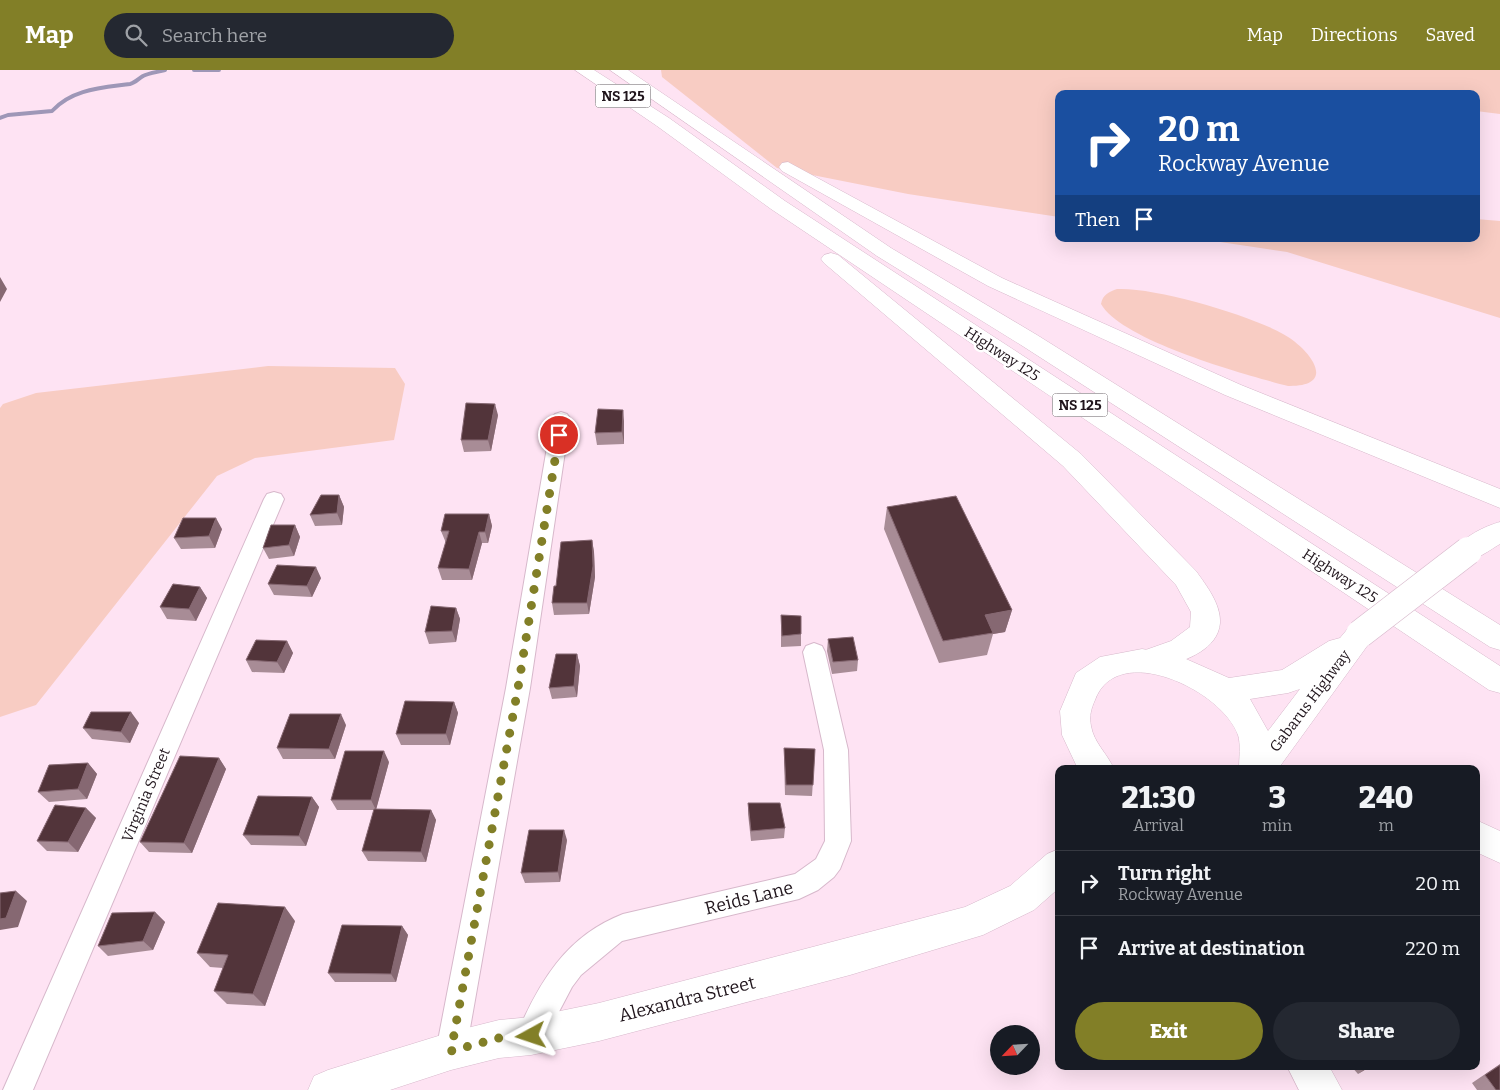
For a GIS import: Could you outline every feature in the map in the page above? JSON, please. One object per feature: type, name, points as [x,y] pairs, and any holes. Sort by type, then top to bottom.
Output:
[{"type":"main road","name":"Highway 125","points":[[583,70],[663,122],[778,205],[1500,681]]},
{"type":"main road","name":"Highway 125","points":[[618,70],[884,252],[1037,345],[1500,639]]},
{"type":"main road","points":[[686,116],[796,172],[995,282],[1233,390],[1449,476],[1500,500]]},
{"type":"main road","points":[[663,122],[1037,430],[1078,467],[1180,571],[1202,602],[1206,612],[1206,625],[1202,634],[1191,644],[1147,661]]},
{"type":"main road","points":[[1449,476],[1500,483]]},
{"type":"main road","name":"Gabarus Highway","points":[[1219,688],[1229,690],[1288,681],[1360,634],[1468,552],[1500,531]]},
{"type":"main road","name":"Gabarus Highway","points":[[1262,765],[1316,689],[1360,634]]},
{"type":"main road","points":[[1079,765],[1075,726],[1076,702],[1087,682],[1107,668],[1126,662],[1147,661],[1177,666],[1206,679],[1219,688],[1241,710],[1254,735],[1257,748],[1255,765]]},
{"type":"main road","points":[[1075,726],[1085,752],[1095,765]]},
{"type":"main road","points":[[1480,837],[1500,848]]},
{"type":"main road","name":"Alexandra Street","points":[[328,1090],[376,1082],[451,1051],[499,1038],[531,1036],[599,1022],[943,931],[993,914],[1022,898],[1052,875]]},
{"type":"main road","points":[[1309,1070],[1322,1090]]},
{"type":"street","points":[[451,1051],[518,688],[561,418]]},
{"type":"street","name":"Virginia Street","points":[[18,1090],[274,499]]},
{"type":"street","name":"Reids Lane","points":[[531,1036],[562,977],[572,965],[612,932],[623,927],[794,888],[809,881],[828,864],[838,842],[836,750],[814,652]]},
{"type":"shaded area","points":[[661,70],[1500,70],[1500,114],[1480,112],[1480,90],[1055,90],[1055,216],[908,194],[777,168],[662,77]]},
{"type":"shaded area","points":[[1480,219],[1500,221],[1500,318],[1287,252],[1220,242],[1480,242]]},
{"type":"shaded area","points":[[1117,289],[1178,297],[1226,311],[1268,327],[1293,340],[1302,348],[1315,366],[1316,374],[1313,380],[1304,385],[1288,386],[1216,365],[1158,343],[1133,331],[1113,318],[1101,304],[1109,292]]},
{"type":"shaded area","points":[[268,366],[395,368],[405,384],[394,440],[255,458],[217,476],[36,705],[0,717],[0,408],[3,404],[36,393]]},
{"type":"building","points":[[466,403],[495,404],[488,440],[461,440]]},
{"type":"building","points":[[598,409],[623,410],[622,432],[595,433]]},
{"type":"building","points":[[321,495],[339,495],[337,513],[310,515]]},
{"type":"building","points":[[956,496],[1012,610],[985,615],[993,633],[943,641],[887,507]]},
{"type":"building","points":[[445,514],[489,514],[485,532],[479,532],[469,569],[438,568],[449,531],[441,531]]},
{"type":"building","points":[[183,518],[216,518],[209,536],[174,538]]},
{"type":"building","points":[[271,525],[295,525],[289,545],[263,548]]},
{"type":"building","points":[[592,540],[593,566],[587,603],[552,603],[561,542]]},
{"type":"building","points":[[277,565],[316,567],[307,586],[268,584]]},
{"type":"building","points":[[173,584],[200,587],[189,609],[160,607]]},
{"type":"building","points":[[431,606],[456,608],[452,631],[425,632]]},
{"type":"building","points":[[781,615],[801,616],[801,634],[782,636]]},
{"type":"building","points":[[853,637],[858,660],[833,662],[828,639]]},
{"type":"building","points":[[256,640],[287,641],[277,662],[246,660]]},
{"type":"building","points":[[556,654],[577,654],[574,686],[549,688]]},
{"type":"building","points":[[405,701],[454,702],[446,734],[396,734]]},
{"type":"building","points":[[91,712],[131,712],[121,732],[83,728]]},
{"type":"building","points":[[290,714],[341,714],[329,749],[277,748]]},
{"type":"building","points":[[784,748],[815,749],[813,785],[786,785]]},
{"type":"building","points":[[345,751],[384,751],[371,800],[331,800]]},
{"type":"building","points":[[180,756],[219,758],[184,843],[140,842]]},
{"type":"building","points":[[88,763],[78,789],[38,792],[49,765]]},
{"type":"building","points":[[258,796],[312,797],[299,836],[243,835]]},
{"type":"building","points":[[748,803],[780,803],[785,828],[751,831]]},
{"type":"building","points":[[55,805],[86,808],[68,842],[37,841]]},
{"type":"building","points":[[374,809],[431,810],[421,852],[362,851]]},
{"type":"building","points":[[529,830],[564,830],[558,872],[521,873]]},
{"type":"building","points":[[16,891],[6,918],[0,919],[0,893]]},
{"type":"building","points":[[218,903],[285,907],[253,994],[214,991],[228,955],[197,953]]},
{"type":"building","points":[[155,912],[143,941],[98,946],[112,913]]},
{"type":"building","points":[[342,925],[402,926],[391,974],[328,973]]},
{"type":"building","points":[[1500,1065],[1500,1090],[1496,1090],[1485,1075]]},
{"type":"waterway","points":[[0,118],[8,115],[52,111],[69,98],[78,94],[98,88],[130,84],[145,75],[165,70]]},
{"type":"waterway","points":[[194,70],[219,70]]},
{"type":"route","points":[[531,1036],[499,1038],[451,1051],[518,688],[559,435]]}]
